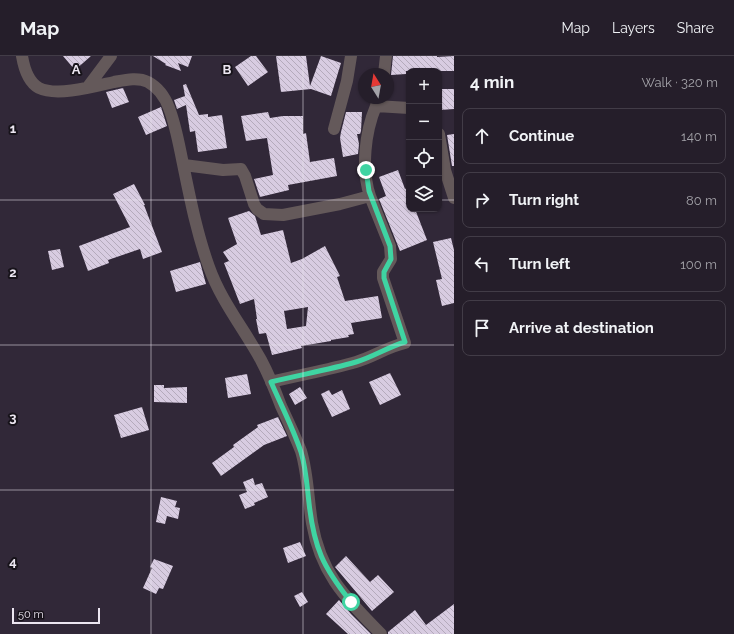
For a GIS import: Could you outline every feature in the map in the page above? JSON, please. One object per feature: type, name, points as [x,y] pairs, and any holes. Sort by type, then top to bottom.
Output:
[{"type":"street","points":[[87,88],[111,56]]},
{"type":"street","points":[[334,129],[347,81],[351,56]]},
{"type":"street","points":[[385,68],[386,56]]},
{"type":"street","points":[[25,58],[26,72],[33,83],[40,89],[69,91],[137,79],[147,81],[162,92],[170,108],[197,228],[209,268],[225,303],[261,360],[301,452],[316,544],[324,564],[334,582],[381,634]]},
{"type":"street","points":[[271,382],[357,361],[396,344],[405,342],[384,278],[384,272],[391,259],[390,246],[370,196],[365,160],[370,120],[376,104]]},
{"type":"street","points":[[388,104],[406,107]]},
{"type":"street","points":[[440,140],[445,170],[454,198]]},
{"type":"street","points":[[184,165],[223,170],[242,169],[254,204],[260,212],[271,215],[283,215],[370,196]]},
{"type":"building","points":[[63,56],[91,56],[75,70]]},
{"type":"building","points":[[153,56],[192,56],[188,67],[178,63],[181,71],[165,65],[166,64]]},
{"type":"building","points":[[251,56],[256,56],[268,72],[248,86],[235,67]]},
{"type":"building","points":[[276,56],[306,56],[310,86],[321,56],[341,63],[331,96],[311,89],[281,92]]},
{"type":"building","points":[[393,56],[454,56],[454,71],[442,71],[442,68],[406,68],[406,74],[394,75],[394,68],[392,68]]},
{"type":"building","points":[[186,84],[199,115],[208,114],[208,117],[222,115],[227,148],[198,152],[195,131],[190,132],[186,105],[177,109],[174,100],[185,96],[183,85]]},
{"type":"building","points":[[123,88],[129,102],[112,108],[106,92]]},
{"type":"building","points":[[442,89],[454,89],[454,109],[442,110]]},
{"type":"building","points":[[161,107],[167,126],[146,135],[138,117]]},
{"type":"building","points":[[268,112],[270,118],[283,116],[303,116],[303,134],[306,133],[310,162],[334,158],[337,176],[288,185],[289,190],[260,197],[254,179],[273,175],[267,138],[246,141],[241,116]]},
{"type":"building","points":[[346,112],[362,112],[361,131],[360,134],[357,134],[359,144],[358,154],[343,157],[340,138]]},
{"type":"building","points":[[454,134],[454,166],[452,166],[447,135]]},
{"type":"building","points":[[398,170],[406,188],[406,212],[416,212],[427,240],[400,251],[379,199],[386,196],[379,177]]},
{"type":"building","points":[[134,184],[145,205],[162,252],[143,259],[140,249],[108,260],[109,263],[88,271],[79,246],[130,227],[113,194]]},
{"type":"building","points":[[249,211],[255,216],[261,235],[283,230],[291,263],[302,259],[325,246],[340,276],[337,277],[345,301],[378,296],[382,318],[351,323],[354,334],[348,335],[349,337],[301,346],[302,348],[272,355],[266,333],[259,334],[254,299],[240,304],[224,263],[229,261],[223,252],[237,244],[228,218]],"holes":[[[308,307],[306,326],[287,329],[284,311]]]},
{"type":"building","points":[[451,238],[454,250],[454,303],[442,306],[436,280],[442,279],[433,242]]},
{"type":"building","points":[[60,249],[64,267],[52,270],[48,251]]},
{"type":"building","points":[[200,262],[206,284],[176,292],[170,271]]},
{"type":"building","points":[[390,373],[401,395],[380,405],[369,382]]},
{"type":"building","points":[[247,374],[251,394],[228,398],[225,378]]},
{"type":"building","points":[[154,385],[164,385],[164,388],[187,387],[187,403],[154,402]]},
{"type":"building","points":[[300,387],[307,398],[295,405],[289,394]]},
{"type":"building","points":[[329,390],[332,395],[342,390],[350,409],[332,417],[321,394]]},
{"type":"building","points":[[142,407],[149,430],[121,438],[114,415]]},
{"type":"building","points":[[278,417],[287,436],[264,445],[221,476],[212,463],[234,447],[233,445],[258,427],[257,425]]},
{"type":"building","points":[[253,478],[255,485],[262,483],[268,497],[245,509],[239,495],[247,492],[243,482]]},
{"type":"building","points":[[161,497],[177,501],[175,507],[180,508],[178,519],[167,516],[165,524],[156,522]]},
{"type":"building","points":[[300,542],[306,556],[288,563],[283,548]]},
{"type":"building","points":[[346,556],[370,582],[378,575],[394,592],[372,611],[335,567]]},
{"type":"building","points":[[154,559],[173,566],[163,589],[159,588],[156,594],[143,588],[152,568],[150,567]]},
{"type":"building","points":[[302,592],[308,602],[300,607],[294,596]]},
{"type":"building","points":[[339,600],[371,634],[348,634],[326,614]]},
{"type":"building","points":[[454,604],[454,634],[388,634],[388,632],[415,610],[426,625]]},
{"type":"route","points":[[351,602],[334,582],[324,564],[316,544],[301,452],[271,382],[357,361],[396,344],[405,342],[384,278],[384,272],[391,259],[390,246],[378,218],[369,191],[366,170]]}]
